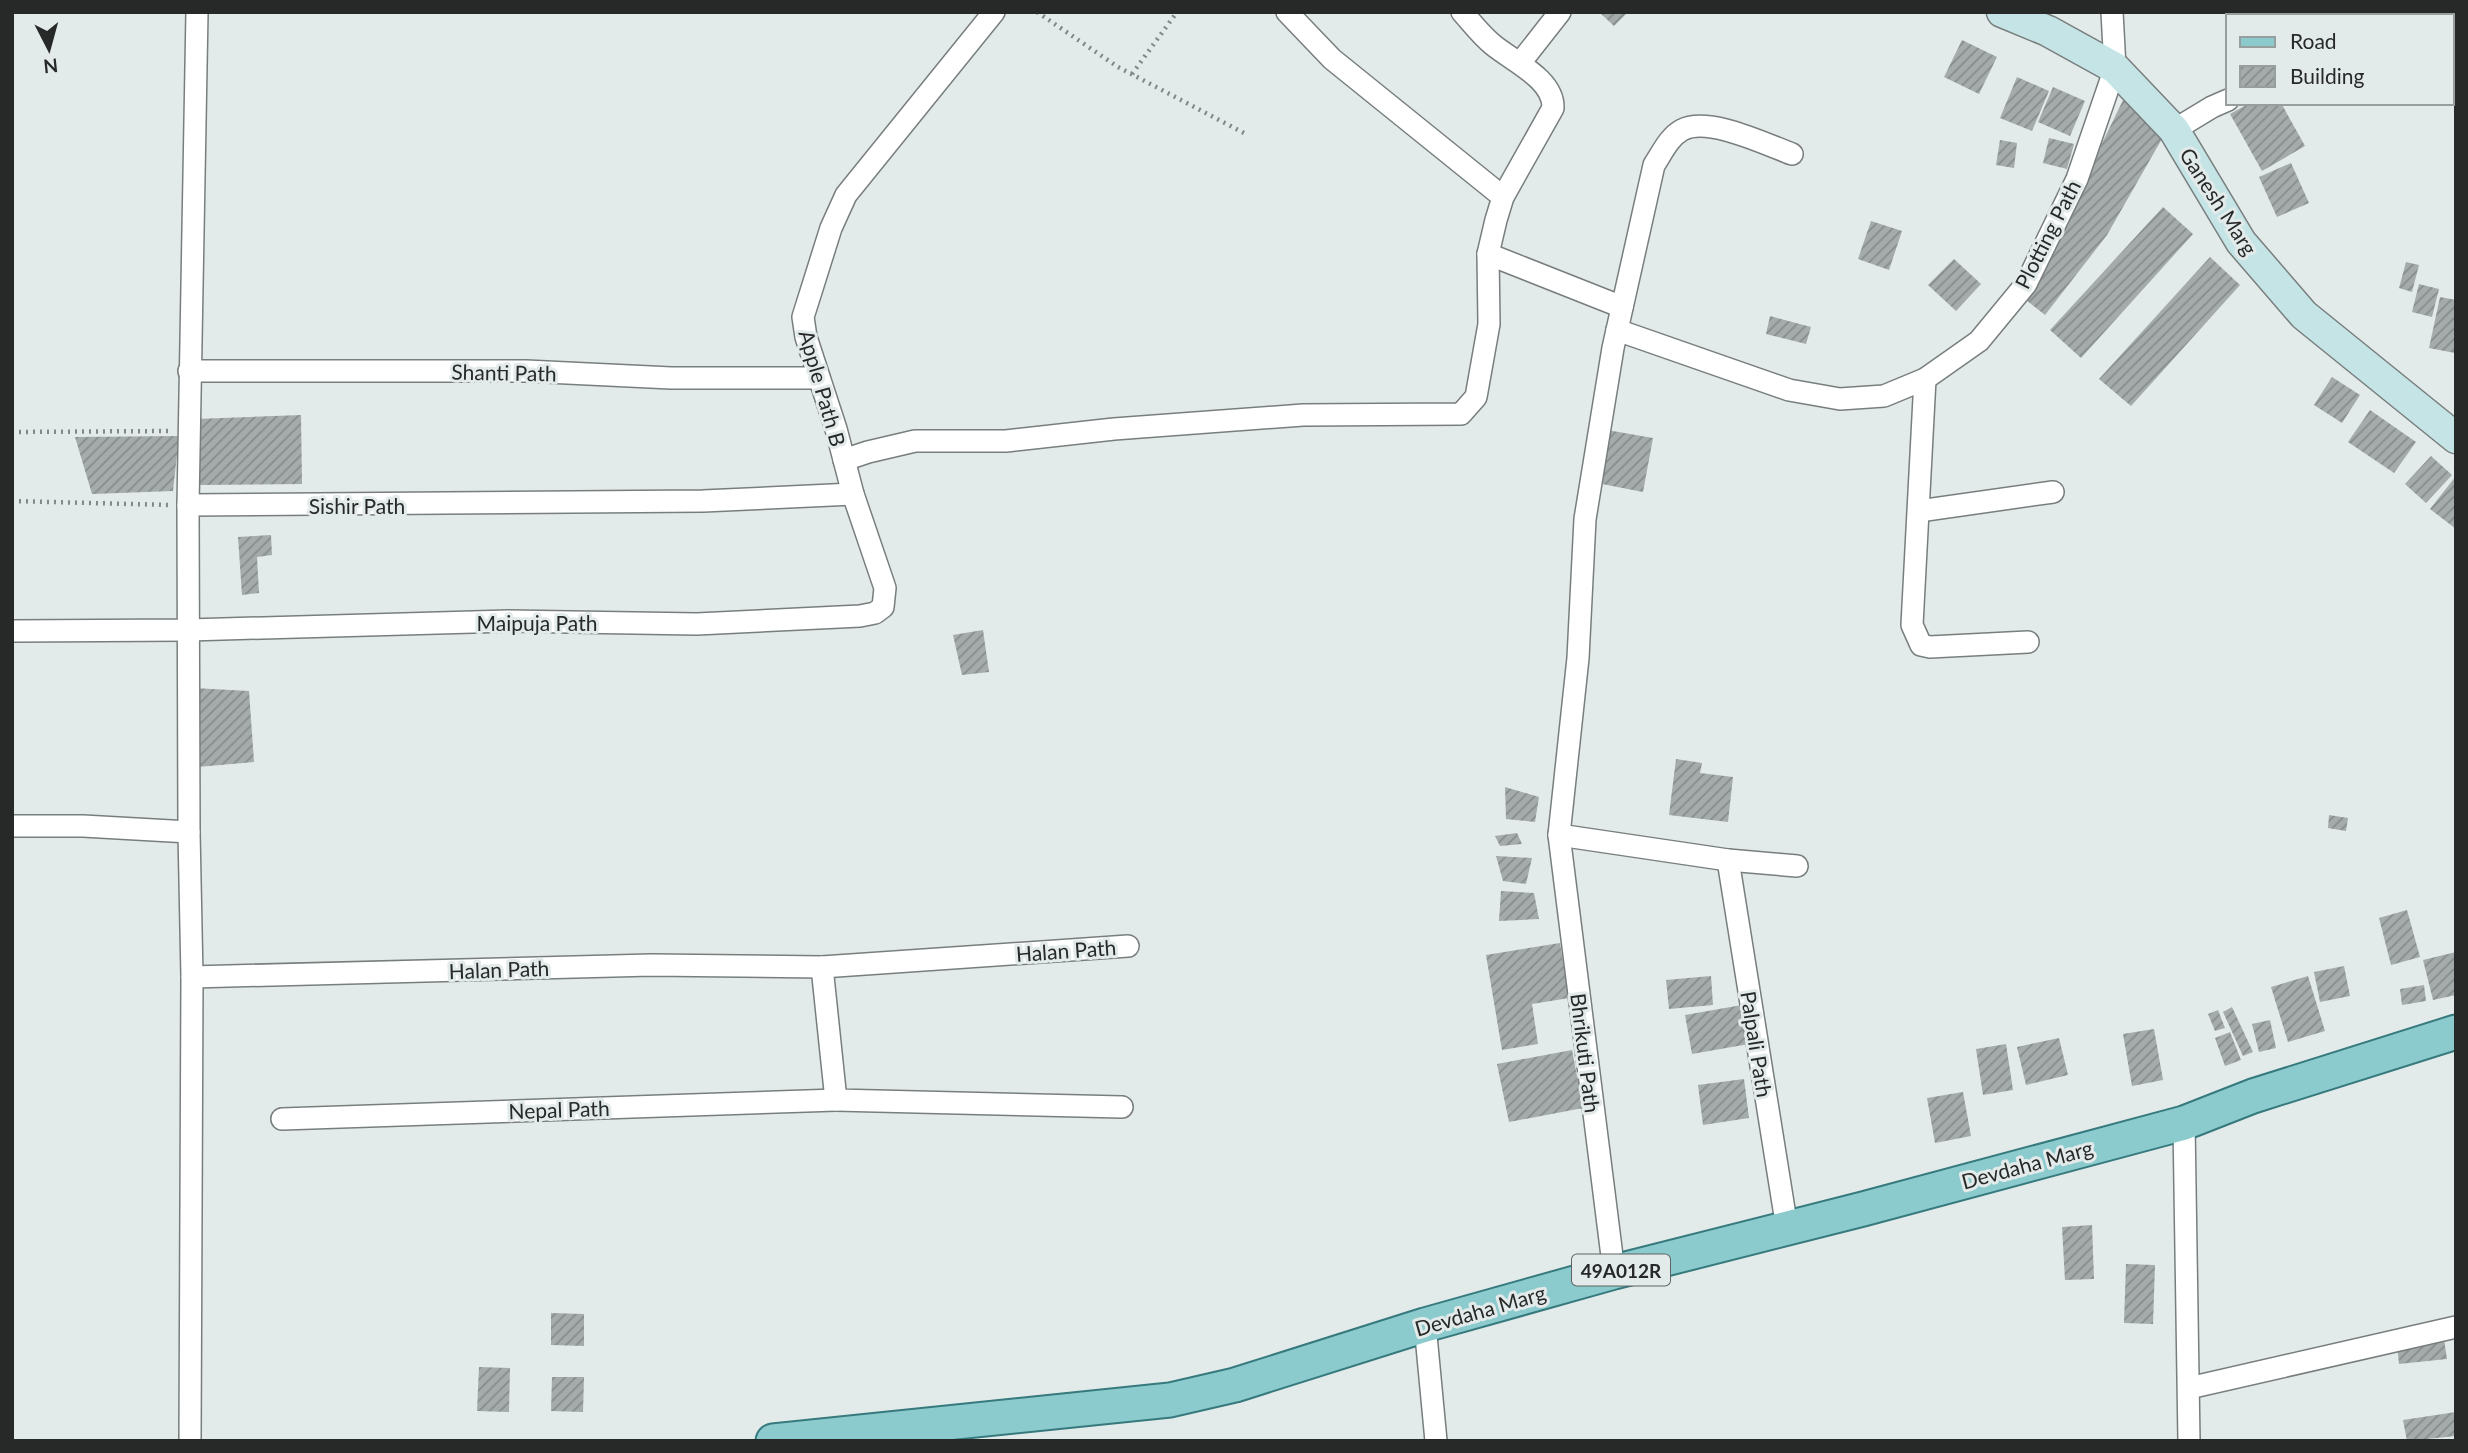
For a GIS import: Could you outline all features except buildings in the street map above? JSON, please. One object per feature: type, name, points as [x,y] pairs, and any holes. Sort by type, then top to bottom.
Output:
[{"type":"main road","name":"Devdaha Marg","points":[[774,1441],[1170,1400],[1235,1385],[1425,1325],[1614,1272],[2184,1123],[2253,1096],[2456,1032]]},
{"type":"street","points":[[190,1441],[188,505],[197,12]]},
{"type":"street","name":"Apple Path B","points":[[883,607],[885,588],[853,494],[806,337],[803,317],[827,240],[846,195],[994,12]]},
{"type":"street","points":[[1287,12],[1332,60],[1503,197]]},
{"type":"street","points":[[844,460],[915,441],[1006,441],[1114,429],[1303,415],[1461,414],[1476,397],[1489,324],[1488,254],[1503,197],[1553,108],[1552,94],[1520,64],[1492,44],[1462,12]]},
{"type":"street","points":[[1520,64],[1560,12]]},
{"type":"street","name":"Ganesh Marg","points":[[2002,12],[2043,22],[2115,68],[2174,130],[2241,242],[2304,315],[2456,438]]},
{"type":"street","points":[[2112,12],[2115,68]]},
{"type":"street","name":"Plotting Path","points":[[1617,330],[1789,390],[1840,399],[1884,396],[1925,379],[1979,341],[2026,284],[2077,179],[2115,68]]},
{"type":"street","points":[[2174,130],[2226,101]]},
{"type":"street","name":"Bhrikuti Path","points":[[1614,1272],[1559,835],[1578,658],[1585,519],[1617,330],[1654,165],[1668,143],[1682,130],[1699,126],[1722,129],[1792,153]]},
{"type":"street","points":[[1488,254],[1622,307]]},
{"type":"street","name":"Shanti Path","points":[[190,372],[512,371],[671,378],[819,378]]},
{"type":"street","points":[[1925,379],[1912,625],[1921,645],[1930,647],[2028,642]]},
{"type":"street","points":[[1919,511],[2053,492]]},
{"type":"street","name":"Sishir Path","points":[[188,505],[703,502],[853,494]]},
{"type":"street","name":"Maipuja Path","points":[[12,631],[189,630],[508,621],[697,624],[860,616],[875,613],[883,607]]},
{"type":"street","points":[[12,826],[83,825],[189,832]]},
{"type":"street","points":[[1559,835],[1728,860],[1797,866]]},
{"type":"street","name":"Palpali Path","points":[[1728,860],[1787,1228]]},
{"type":"street","name":"Halan Path","points":[[191,977],[651,965],[822,967],[1128,946]]},
{"type":"street","points":[[822,967],[836,1100]]},
{"type":"street","name":"Nepal Path","points":[[282,1119],[836,1100],[1122,1107]]},
{"type":"street","points":[[2184,1123],[2189,1441]]},
{"type":"street","points":[[1425,1325],[1436,1441]]},
{"type":"street","points":[[2189,1388],[2456,1327]]},
{"type":"path","points":[[1037,12],[1132,74],[1245,134]]},
{"type":"path","points":[[1132,74],[1177,12]]},
{"type":"path","points":[[12,432],[190,431]]},
{"type":"path","points":[[12,501],[188,505]]}]
